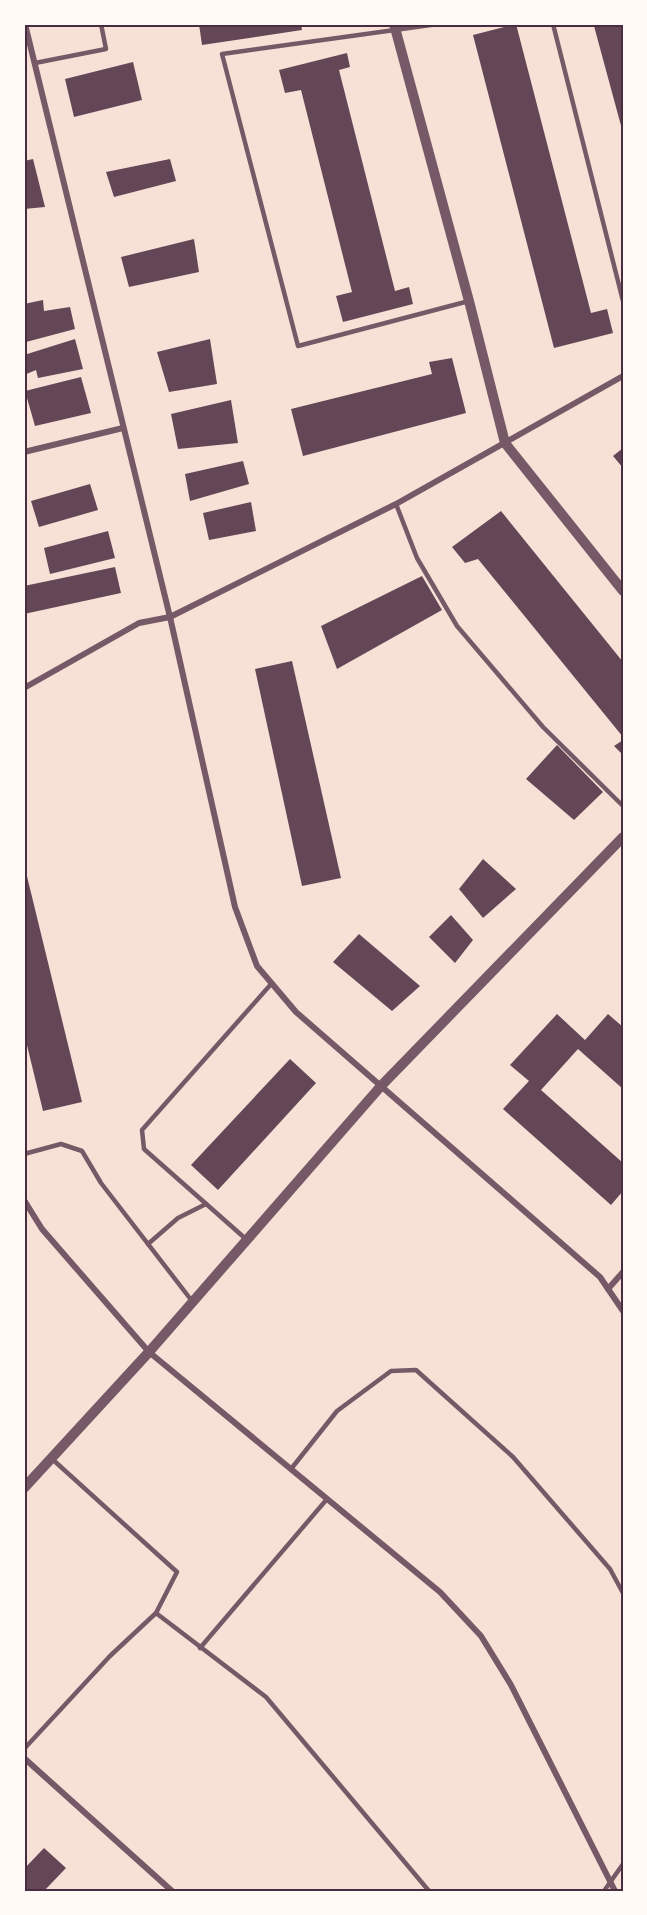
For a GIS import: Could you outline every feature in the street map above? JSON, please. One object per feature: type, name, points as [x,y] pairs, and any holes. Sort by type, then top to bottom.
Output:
[{"type":"street","points":[[25,24],[170,617],[235,907],[257,966],[296,1012],[600,1277],[623,1311]]},
{"type":"street","points":[[395,27],[505,443],[623,591]]},
{"type":"street","points":[[24,688],[139,624],[170,617],[396,504],[623,376]]},
{"type":"street","points":[[24,452],[123,428]]},
{"type":"street","points":[[24,1488],[149,1352],[381,1086],[622,841]]},
{"type":"street","points":[[24,1200],[42,1229],[149,1352],[440,1592],[481,1636],[511,1685],[615,1891]]},
{"type":"street","points":[[608,1289],[623,1272]]},
{"type":"street","points":[[24,1758],[172,1891]]},
{"type":"lane","points":[[35,63],[105,49],[101,24]]},
{"type":"lane","points":[[438,24],[395,27],[222,54],[298,346],[469,301]]},
{"type":"lane","points":[[553,24],[623,301]]},
{"type":"lane","points":[[396,504],[417,558],[457,626],[543,727],[623,806]]},
{"type":"lane","points":[[247,1240],[144,1149],[142,1130],[272,983]]},
{"type":"lane","points":[[24,1154],[61,1144],[82,1151],[101,1183],[193,1302]]},
{"type":"lane","points":[[148,1244],[178,1218],[206,1204]]},
{"type":"lane","points":[[291,1469],[337,1411],[391,1371],[416,1370],[513,1457],[610,1569],[623,1593]]},
{"type":"lane","points":[[24,1749],[110,1656],[156,1613],[177,1572],[51,1458]]},
{"type":"lane","points":[[200,1648],[327,1499]]},
{"type":"lane","points":[[156,1613],[266,1697],[429,1891]]},
{"type":"lane","points":[[604,1891],[623,1864]]},
{"type":"building","points":[[199,24],[301,24],[302,30],[202,45]]},
{"type":"building","points":[[516,24],[591,313],[607,309],[613,333],[554,348],[473,35]]},
{"type":"building","points":[[623,24],[623,133],[594,26]]},
{"type":"building","points":[[347,53],[350,67],[339,70],[395,291],[409,287],[413,304],[343,322],[336,296],[352,292],[301,90],[285,93],[279,70]]},
{"type":"building","points":[[133,62],[142,100],[74,117],[65,79]]},
{"type":"building","points":[[33,159],[45,207],[24,209],[24,161]]},
{"type":"building","points":[[170,159],[176,181],[114,197],[106,172]]},
{"type":"building","points":[[194,239],[199,272],[129,287],[121,257]]},
{"type":"building","points":[[43,300],[44,311],[70,307],[75,329],[26,342],[24,304]]},
{"type":"building","points":[[75,339],[83,369],[38,378],[36,370],[24,375],[24,355]]},
{"type":"building","points":[[210,339],[217,384],[169,392],[157,352]]},
{"type":"building","points":[[452,358],[466,413],[303,456],[291,409],[432,374],[429,362]]},
{"type":"building","points":[[81,377],[91,413],[35,426],[25,391]]},
{"type":"building","points":[[231,400],[238,443],[178,449],[171,414]]},
{"type":"building","points":[[623,448],[623,468],[613,456]]},
{"type":"building","points":[[243,461],[249,484],[190,501],[185,474]]},
{"type":"building","points":[[90,484],[98,510],[39,527],[31,501]]},
{"type":"building","points":[[251,502],[256,531],[209,540],[203,513]]},
{"type":"building","points":[[501,511],[623,662],[623,737],[478,559],[465,563],[452,547]]},
{"type":"building","points":[[108,531],[115,558],[50,574],[44,548]]},
{"type":"building","points":[[115,567],[121,593],[24,614],[24,586]]},
{"type":"building","points":[[422,576],[442,610],[337,669],[321,626]]},
{"type":"building","points":[[292,661],[341,878],[302,886],[255,669]]},
{"type":"building","points":[[623,740],[623,755],[614,746]]},
{"type":"building","points":[[557,745],[603,792],[574,820],[526,779]]},
{"type":"building","points":[[483,859],[516,889],[483,918],[459,889]]},
{"type":"building","points":[[24,864],[82,1102],[43,1111],[24,1033]]},
{"type":"building","points":[[451,915],[473,940],[455,963],[429,937]]},
{"type":"building","points":[[359,934],[420,986],[392,1011],[333,962]]},
{"type":"building","points":[[557,1014],[585,1040],[608,1014],[623,1027],[623,1089],[578,1049],[541,1090],[623,1163],[623,1191],[611,1205],[503,1109],[529,1081],[510,1065]]},
{"type":"building","points":[[290,1059],[316,1083],[218,1190],[191,1165]]},
{"type":"building","points":[[44,1848],[66,1868],[44,1891],[24,1891],[24,1869]]}]
